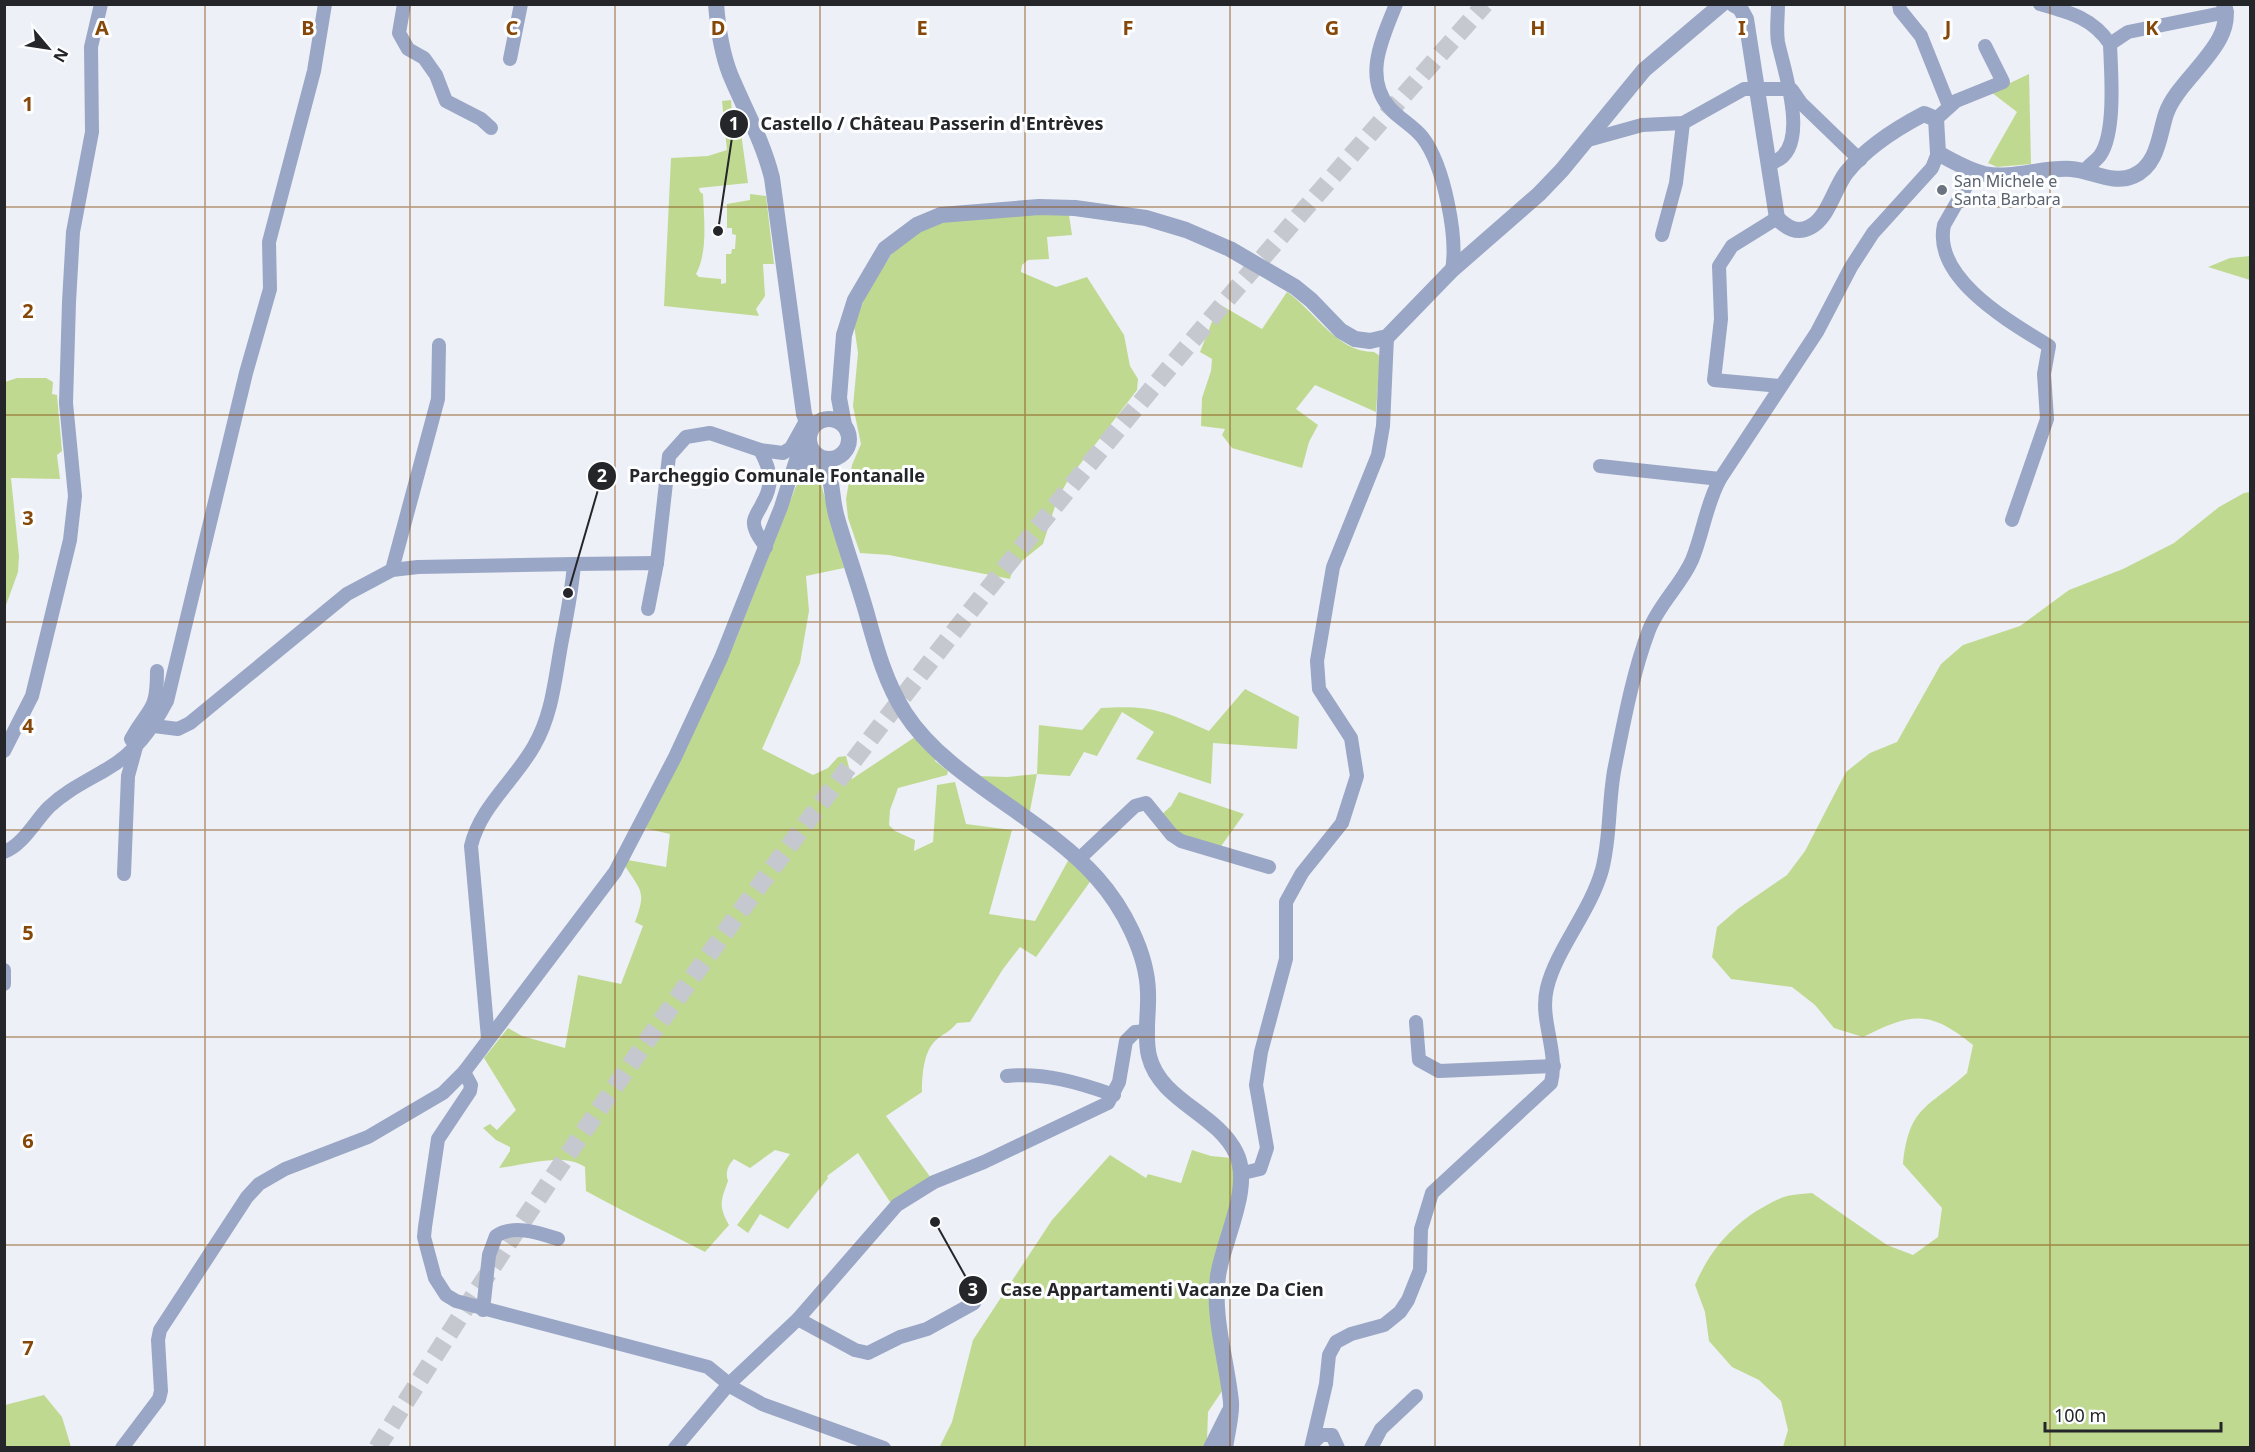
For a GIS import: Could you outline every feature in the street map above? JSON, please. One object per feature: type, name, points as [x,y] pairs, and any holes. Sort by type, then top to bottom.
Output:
[{"type":"street","points":[[4,751],[32,696],[70,540],[75,496],[66,403],[69,302],[74,232],[92,132],[91,47],[101,4]]},
{"type":"street","points":[[4,852],[18,843],[50,807],[65,794],[109,768],[136,747],[154,726],[167,701],[246,373],[270,289],[269,242],[314,71],[325,4]]},
{"type":"street","points":[[404,4],[399,33],[408,49],[424,58],[436,75],[446,101],[481,119],[490,128]]},
{"type":"street","points":[[510,59],[521,4]]},
{"type":"street","points":[[716,4],[719,38],[729,73],[768,162],[772,178],[803,396],[812,441],[828,469],[834,491],[835,514],[877,653],[896,698],[907,717],[927,739],[966,774],[1079,859],[1098,879],[1132,934],[1147,975],[1149,1057],[1155,1071],[1166,1087],[1225,1137],[1236,1150],[1243,1173],[1218,1276],[1217,1301],[1231,1406],[1225,1448]]},
{"type":"street","points":[[1396,4],[1376,56],[1378,86],[1390,108],[1422,137],[1432,153],[1455,240],[1452,270]]},
{"type":"street","points":[[834,491],[843,452],[849,438],[839,398],[844,335],[865,279],[885,249],[917,225],[941,215],[1039,207],[1075,208],[1146,218],[1186,230],[1230,249],[1295,287],[1348,335],[1370,341],[1387,338],[1452,270],[1539,194],[1588,140],[1644,70],[1722,4]]},
{"type":"street","points":[[1733,4],[1740,8],[1746,19],[1778,218],[1789,228],[1797,231],[1815,225],[1846,173],[1905,124],[1924,114],[1936,119]]},
{"type":"street","points":[[1770,162],[1781,155],[1790,139],[1794,111],[1778,37],[1778,4]]},
{"type":"street","points":[[1899,4],[1921,36],[1949,106]]},
{"type":"street","points":[[2040,4],[2076,14],[2093,24],[2110,44],[2110,114],[2107,136],[2102,153],[2085,171]]},
{"type":"street","points":[[1938,153],[1975,171],[1995,174],[2068,168],[2117,179],[2132,177],[2149,164],[2157,148],[2167,112],[2177,91],[2206,60],[2220,37],[2226,8],[2128,32],[2110,44]]},
{"type":"street","points":[[1312,1445],[1329,1355],[1336,1342],[1351,1334],[1384,1325],[1400,1312],[1408,1300],[1420,1270],[1421,1229],[1432,1193],[1551,1083],[1554,1066],[1548,1031],[1546,991],[1551,975],[1593,896],[1603,867],[1615,768],[1649,629],[1687,571],[1698,544],[1711,494],[1720,479],[1817,332],[1851,267],[1874,233],[1932,168],[1938,153],[1936,119],[1949,106],[2002,82],[1985,46]]},
{"type":"street","points":[[1588,140],[1642,125],[1683,123],[1734,92],[1758,88],[1791,89]]},
{"type":"street","points":[[1791,89],[1800,103],[1860,160]]},
{"type":"street","points":[[1662,235],[1676,183],[1683,123]]},
{"type":"street","points":[[1975,171],[1944,225],[1942,234],[1948,255],[1971,293],[2049,346],[2044,374],[2047,419],[2012,520]]},
{"type":"street","points":[[1778,218],[1732,246],[1719,266],[1721,319],[1714,380],[1781,386]]},
{"type":"street","points":[[1243,1173],[1260,1169],[1267,1148],[1256,1084],[1261,1052],[1286,959],[1286,902],[1302,873],[1342,823],[1357,776],[1351,738],[1319,689],[1317,661],[1333,567],[1378,455],[1383,426],[1387,338]]},
{"type":"street","points":[[392,570],[438,399],[439,345]]},
{"type":"street","points":[[803,396],[812,411],[825,419],[844,425]]},
{"type":"street","points":[[122,1448],[159,1399],[161,1391],[158,1340],[160,1329],[247,1197],[259,1184],[285,1169],[368,1137],[443,1093],[464,1072],[615,872],[675,757],[721,658],[766,547],[799,453],[812,441],[839,398]]},
{"type":"street","points":[[648,609],[657,563],[669,456],[686,438],[710,434],[760,450],[783,453],[812,441]]},
{"type":"street","points":[[812,441],[832,459],[843,452]]},
{"type":"street","points":[[760,450],[770,468],[771,482],[769,493],[754,522],[755,529],[766,547]]},
{"type":"street","points":[[1600,466],[1720,479]]},
{"type":"street","points":[[154,726],[178,729],[190,723],[347,594],[392,570],[418,567],[657,563]]},
{"type":"street","points":[[488,1038],[471,846],[479,822],[524,761],[541,733],[549,712],[572,589],[574,564]]},
{"type":"street","points":[[124,874],[128,776],[136,747],[131,739],[154,707],[157,694],[157,671]]},
{"type":"street","points":[[1079,859],[1135,806],[1146,803],[1172,835],[1181,841],[1269,867]]},
{"type":"street","points":[[4,970],[4,984]]},
{"type":"street","points":[[1416,1022],[1419,1060],[1439,1071],[1554,1066]]},
{"type":"street","points":[[675,1448],[729,1384],[798,1319],[879,1224],[907,1198],[934,1182],[1074,1121],[1108,1103],[1119,1082],[1126,1041],[1135,1032],[1148,1031]]},
{"type":"street","points":[[464,1072],[471,1085],[470,1091],[438,1139],[424,1238],[440,1288],[456,1301],[483,1310],[708,1367],[729,1384],[762,1404],[884,1448]]},
{"type":"street","points":[[1008,1076],[1031,1074],[1044,1076],[1114,1095]]},
{"type":"street","points":[[483,1310],[489,1255],[496,1236],[508,1230],[535,1232],[558,1239]]},
{"type":"street","points":[[798,1319],[855,1350],[868,1353],[900,1337],[927,1329],[974,1303]]},
{"type":"street","points":[[1371,1448],[1381,1429],[1416,1396]]},
{"type":"street","points":[[1210,1448],[1231,1406]]},
{"type":"street","points":[[1312,1445],[1321,1435],[1332,1435],[1338,1448]]},
{"type":"green space","points":[[2029,74],[2031,164],[1997,167],[1988,163],[2017,112],[1991,92]]},
{"type":"green space","points":[[731,100],[732,112],[738,112],[748,183],[699,188],[703,194],[704,235],[702,256],[696,274],[699,277],[721,279],[721,284],[726,283],[726,254],[731,254],[732,249],[735,249],[736,235],[732,234],[732,228],[727,228],[727,204],[750,200],[750,194],[766,196],[774,264],[763,264],[765,296],[756,309],[759,316],[664,306],[671,158],[708,156],[727,150],[722,101]]},
{"type":"green space","points":[[1044,213],[1069,215],[1072,235],[1047,237],[1049,259],[1028,260],[1022,265],[1021,272],[1056,287],[1087,277],[1124,335],[1130,366],[1138,379],[1137,390],[1068,480],[1057,500],[1043,544],[1013,568],[1010,579],[889,555],[860,553],[848,518],[846,499],[852,465],[861,444],[853,406],[858,353],[854,325],[867,292],[895,249],[916,233],[943,222]]},
{"type":"green space","points":[[2250,256],[2250,280],[2208,267],[2230,258]]},
{"type":"green space","points":[[1287,292],[1337,338],[1348,345],[1374,352],[1380,356],[1376,412],[1315,385],[1296,409],[1318,425],[1309,442],[1302,468],[1232,448],[1222,435],[1225,429],[1201,426],[1202,398],[1211,371],[1212,359],[1200,352],[1219,304],[1262,329]]},
{"type":"green space","points":[[17,378],[46,378],[53,382],[52,394],[57,395],[62,451],[57,455],[60,479],[11,478],[19,556],[18,572],[5,608],[5,382]]},
{"type":"green space","points":[[816,465],[844,568],[806,576],[809,611],[800,663],[762,749],[813,775],[828,768],[838,757],[846,756],[852,779],[915,737],[936,756],[935,761],[948,771],[947,775],[898,788],[890,810],[889,825],[895,831],[915,840],[914,851],[933,842],[937,785],[955,782],[966,824],[1012,830],[989,914],[1035,921],[1069,859],[1092,879],[1036,957],[1020,947],[1003,969],[970,1022],[957,1023],[935,1041],[926,1058],[922,1092],[886,1116],[931,1178],[892,1205],[858,1153],[827,1176],[828,1178],[788,1229],[760,1214],[748,1233],[737,1225],[790,1154],[775,1150],[750,1168],[734,1159],[728,1169],[728,1181],[722,1203],[723,1213],[729,1225],[705,1252],[586,1191],[585,1167],[576,1163],[555,1160],[499,1168],[510,1151],[510,1147],[496,1140],[483,1128],[490,1124],[497,1130],[516,1110],[484,1058],[508,1028],[522,1036],[565,1048],[578,975],[621,984],[643,926],[635,922],[641,898],[639,887],[625,866],[628,860],[666,867],[670,834],[644,828],[736,639],[800,476],[805,478]]},
{"type":"green space","points":[[2250,492],[2250,1447],[1783,1447],[1788,1430],[1781,1401],[1759,1380],[1732,1367],[1709,1341],[1705,1312],[1695,1285],[1710,1257],[1729,1233],[1766,1205],[1788,1196],[1812,1193],[1887,1245],[1913,1255],[1938,1237],[1942,1208],[1903,1164],[1906,1145],[1915,1119],[1922,1110],[1967,1073],[1973,1045],[1944,1025],[1919,1018],[1894,1023],[1863,1037],[1834,1028],[1815,1005],[1792,987],[1731,979],[1712,957],[1717,927],[1739,908],[1787,875],[1805,851],[1846,772],[1870,753],[1897,742],[1941,664],[1963,645],[2020,626],[2069,590],[2123,569],[2174,543],[2219,507]]},
{"type":"green space","points":[[1245,689],[1299,717],[1297,749],[1213,743],[1211,784],[1136,759],[1154,732],[1122,712],[1097,756],[1084,752],[1070,776],[1037,774],[1039,725],[1082,730],[1101,708],[1157,711],[1209,731]]},
{"type":"green space","points":[[1037,774],[1029,816],[978,776],[1007,777]]},
{"type":"green space","points":[[1179,792],[1244,814],[1219,849],[1180,836],[1160,816],[1171,806]]},
{"type":"green space","points":[[1192,1150],[1211,1156],[1232,1158],[1235,1189],[1212,1275],[1224,1388],[1208,1412],[1207,1441],[1203,1447],[939,1448],[952,1422],[973,1340],[1052,1220],[1110,1155],[1146,1178],[1148,1174],[1181,1183]]},
{"type":"green space","points":[[44,1395],[62,1417],[71,1447],[5,1447],[5,1405]]},
{"type":"tunnel","points":[[377,1448],[500,1256],[628,1068],[761,883],[899,702],[1041,523],[1186,348],[1485,4]]},
{"type":"place","name":"San Michele e Santa Barbara","points":[[1942,190]]},
{"type":"place","name":"Castello / Château Passerin d'Entrèves","points":[[718,231]]},
{"type":"place","name":"Parcheggio Comunale Fontanalle","points":[[568,593]]},
{"type":"place","name":"Case Appartamenti Vacanze Da Cien","points":[[935,1222]]}]
